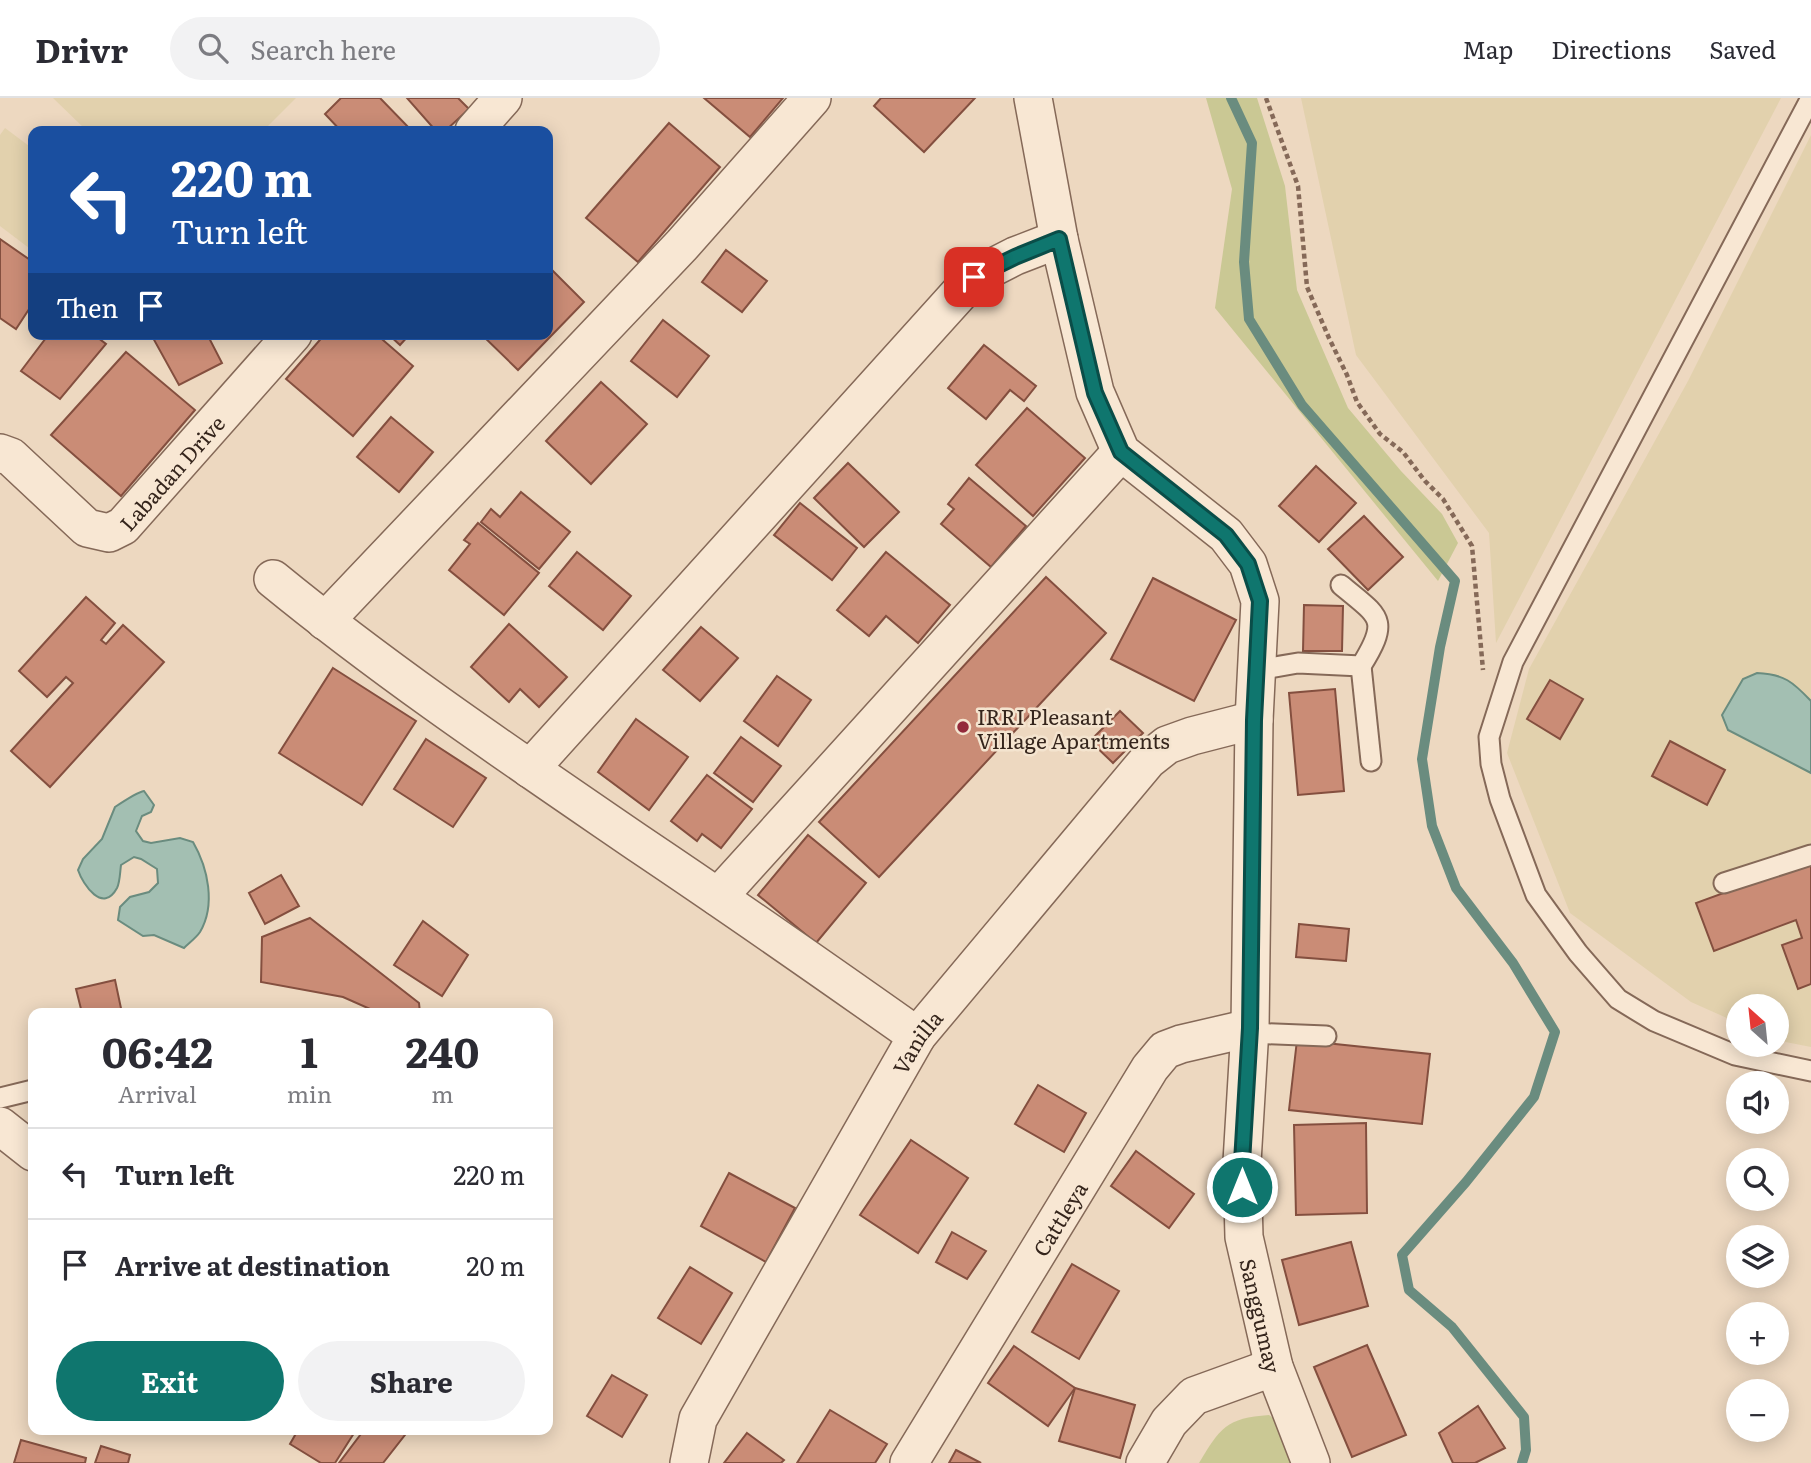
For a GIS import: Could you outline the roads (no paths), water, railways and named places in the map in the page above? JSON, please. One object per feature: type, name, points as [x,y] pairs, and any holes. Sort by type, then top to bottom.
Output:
[{"type":"street","points":[[478,126],[503,98]]},
{"type":"street","points":[[325,621],[682,244],[812,98]]},
{"type":"street","name":"Sanggumay","points":[[1033,98],[1059,239],[1095,393],[1121,452],[1226,535],[1248,564],[1260,601],[1254,720],[1250,1030],[1242,1162],[1244,1237],[1274,1367],[1311,1463]]},
{"type":"street","points":[[530,769],[974,277],[1059,239]]},
{"type":"street","name":"Labadan Drive","points":[[0,453],[11,457],[87,528],[109,533],[124,526],[288,340]]},
{"type":"street","points":[[719,897],[1121,452]]},
{"type":"street","points":[[273,579],[325,621],[530,769],[719,897],[917,1037]]},
{"type":"street","name":"Vanilla","points":[[689,1463],[698,1419],[917,1037],[1148,760],[1167,745],[1254,720]]},
{"type":"street","name":"Cattleya","points":[[909,1463],[1150,1068],[1165,1051],[1181,1044],[1250,1030]]},
{"type":"street","points":[[0,1126],[28,1148]]},
{"type":"street","points":[[1145,1463],[1169,1422],[1195,1396],[1274,1367]]},
{"type":"lane","points":[[1811,98],[1513,662],[1489,737],[1491,764],[1500,799],[1536,895],[1578,953],[1618,999],[1654,1021],[1735,1055],[1811,1071]]},
{"type":"lane","points":[[1341,585],[1377,618],[1379,627],[1361,666],[1371,761]]},
{"type":"lane","points":[[1257,670],[1298,663],[1361,666]]},
{"type":"lane","points":[[1724,883],[1811,855]]},
{"type":"lane","points":[[1250,1030],[1326,1036]]},
{"type":"lane","points":[[0,1098],[28,1091]]},
{"type":"waterway","points":[[1231,98],[1252,143],[1244,262],[1249,319],[1302,405],[1455,581],[1440,647],[1422,759],[1432,826],[1456,888],[1513,963],[1555,1032],[1534,1097],[1466,1182],[1402,1255],[1409,1290],[1452,1327],[1524,1417],[1526,1450],[1522,1463]]},
{"type":"place","name":"IRRI Pleasant Village Apartments","points":[[963,727]]}]
